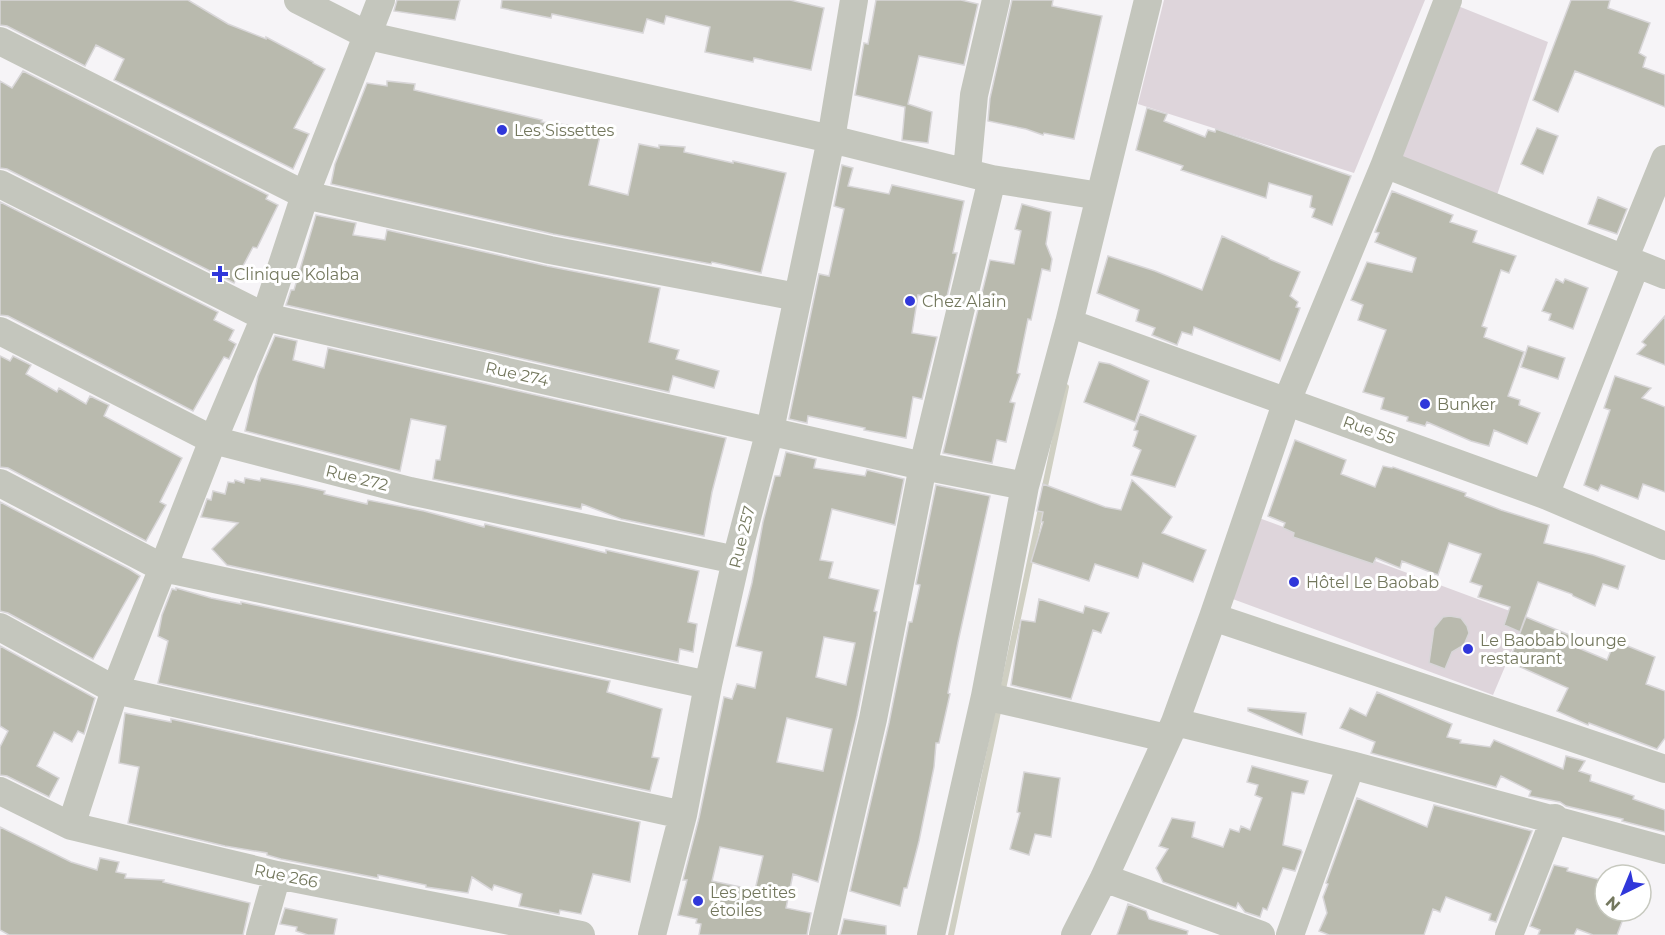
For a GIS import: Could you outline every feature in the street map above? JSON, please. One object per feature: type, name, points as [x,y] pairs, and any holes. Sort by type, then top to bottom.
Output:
[{"type":"street","points":[[298,0],[369,36],[831,139],[980,175],[1100,196]]},
{"type":"street","points":[[71,826],[116,690],[213,440],[265,317],[305,195],[369,36],[381,0]]},
{"type":"street","name":"Rue 257","points":[[652,935],[683,814],[708,685],[736,560],[770,430],[831,139],[854,0]]},
{"type":"street","points":[[823,935],[873,719],[980,175],[974,95],[996,0]]},
{"type":"street","points":[[932,935],[986,696],[1025,486],[1069,323],[1148,0]]},
{"type":"street","points":[[1075,935],[1104,878],[1170,730],[1213,617],[1287,401],[1385,164],[1448,0]]},
{"type":"street","points":[[0,41],[305,195],[550,250],[797,297]]},
{"type":"street","points":[[1545,495],[1665,159]]},
{"type":"street","points":[[1385,164],[1665,275]]},
{"type":"street","name":"Rue 274","points":[[0,184],[265,317],[922,465],[1025,486]]},
{"type":"street","name":"Rue 55","points":[[1069,323],[1545,495],[1665,546]]},
{"type":"street","name":"Rue 272","points":[[0,331],[213,440],[410,491],[736,560]]},
{"type":"street","points":[[0,483],[163,568],[708,685]]},
{"type":"street","points":[[1213,617],[1665,769]]},
{"type":"street","points":[[0,627],[116,690],[683,814]]},
{"type":"street","points":[[986,696],[1351,765],[1555,818],[1665,850]]},
{"type":"street","points":[[1290,935],[1351,765]]},
{"type":"street","name":"Rue 266","points":[[0,791],[71,826],[277,875],[581,935]]},
{"type":"street","points":[[1509,935],[1555,818]]},
{"type":"street","points":[[260,935],[277,875]]},
{"type":"street","points":[[1104,878],[1261,935]]},
{"type":"shaded area","points":[[1164,0],[1425,0],[1354,173],[1138,104]]},
{"type":"shaded area","points":[[1453,4],[1548,42],[1497,195],[1392,155]]},
{"type":"shaded area","points":[[1259,518],[1526,617],[1493,695],[1230,598]]},
{"type":"building","points":[[0,0],[188,0],[228,24],[266,39],[266,37],[313,62],[325,69],[294,128],[309,134],[293,169],[114,80],[124,59],[96,45],[85,66],[7,26],[0,25]]},
{"type":"building","points":[[397,0],[460,0],[455,20],[394,11]]},
{"type":"building","points":[[502,0],[790,0],[824,8],[811,70],[754,58],[753,62],[705,52],[710,27],[666,16],[664,24],[647,19],[643,33],[552,14],[551,18],[501,8]]},
{"type":"building","points":[[876,0],[961,0],[978,4],[964,65],[919,56],[908,104],[932,112],[928,143],[902,140],[905,107],[855,95],[864,43],[868,44]]},
{"type":"building","points":[[1012,0],[1053,0],[1052,6],[1102,16],[1074,139],[1044,133],[1043,135],[988,121],[990,98]]},
{"type":"building","points":[[1571,0],[1610,0],[1608,8],[1650,23],[1639,53],[1646,57],[1643,67],[1665,75],[1665,107],[1575,71],[1558,112],[1533,100]]},
{"type":"building","points":[[23,71],[268,195],[266,199],[278,205],[257,248],[253,247],[234,283],[7,169],[0,168],[0,81],[12,88]]},
{"type":"building","points":[[387,81],[415,84],[414,90],[542,120],[541,122],[594,128],[593,134],[600,136],[589,185],[628,195],[639,144],[659,148],[659,145],[685,147],[684,152],[786,173],[761,273],[553,234],[331,184],[335,164],[367,83],[387,86]]},
{"type":"building","points":[[1147,108],[1167,114],[1164,121],[1205,137],[1208,130],[1215,132],[1216,129],[1351,176],[1332,225],[1312,217],[1315,209],[1310,207],[1312,196],[1269,183],[1266,198],[1181,170],[1183,166],[1136,150]]},
{"type":"building","points":[[1537,128],[1558,136],[1543,174],[1521,164]]},
{"type":"building","points":[[842,165],[853,168],[848,186],[889,194],[892,185],[964,201],[953,253],[957,253],[946,301],[918,295],[912,333],[937,337],[922,399],[913,397],[906,438],[808,416],[807,423],[789,419],[819,274],[829,276],[844,209],[834,206]]},
{"type":"building","points":[[1392,191],[1453,215],[1450,222],[1477,231],[1473,242],[1516,256],[1509,273],[1501,270],[1482,326],[1487,328],[1484,337],[1524,352],[1508,396],[1520,400],[1519,405],[1540,413],[1527,444],[1494,430],[1489,446],[1471,441],[1427,422],[1425,426],[1407,421],[1408,417],[1381,409],[1384,398],[1363,392],[1386,330],[1358,320],[1363,305],[1351,300],[1367,262],[1412,272],[1416,258],[1375,242],[1379,233],[1375,232]]},
{"type":"building","points":[[1598,197],[1627,209],[1617,234],[1588,224]]},
{"type":"building","points":[[0,202],[218,312],[214,320],[234,330],[229,340],[236,344],[229,359],[224,357],[193,411],[8,316],[0,315]]},
{"type":"building","points":[[1022,204],[1051,212],[1046,244],[1052,259],[1050,271],[1042,269],[1031,320],[1028,319],[1017,373],[1020,374],[1010,402],[1015,403],[1006,442],[997,440],[992,463],[943,453],[990,260],[1014,264],[1021,231],[1015,229]]},
{"type":"building","points":[[316,215],[356,223],[353,235],[385,240],[387,230],[547,266],[660,288],[649,342],[679,350],[676,359],[719,371],[714,388],[673,376],[669,392],[286,305],[291,290],[294,290]]},
{"type":"building","points":[[1222,236],[1300,272],[1290,296],[1298,302],[1296,307],[1300,308],[1280,361],[1194,327],[1192,335],[1182,332],[1177,345],[1152,335],[1155,328],[1136,321],[1139,310],[1097,293],[1108,256],[1155,271],[1202,290]]},
{"type":"building","points":[[1556,279],[1563,283],[1565,279],[1588,288],[1573,329],[1549,320],[1551,314],[1542,311]]},
{"type":"building","points":[[1665,316],[1665,365],[1637,354],[1646,345],[1642,342]]},
{"type":"building","points":[[275,336],[297,341],[293,360],[324,368],[328,348],[726,438],[712,492],[704,536],[621,519],[582,504],[581,509],[433,479],[436,460],[440,460],[446,426],[411,419],[400,471],[245,431],[258,376]]},
{"type":"building","points":[[1528,346],[1565,358],[1558,379],[1521,367]]},
{"type":"building","points":[[0,356],[10,361],[13,356],[31,365],[26,374],[57,392],[59,388],[86,404],[90,396],[109,405],[104,416],[182,458],[160,502],[166,505],[146,541],[8,468],[0,467]]},
{"type":"building","points":[[1099,362],[1110,364],[1149,381],[1135,422],[1084,402]]},
{"type":"building","points":[[1615,376],[1651,388],[1642,398],[1665,407],[1665,492],[1643,484],[1638,499],[1601,485],[1598,491],[1584,485],[1610,410],[1604,408]]},
{"type":"building","points":[[1140,414],[1196,436],[1175,487],[1131,475],[1141,450],[1133,446],[1138,431],[1134,430]]},
{"type":"building","points":[[1295,440],[1346,460],[1341,474],[1375,487],[1383,466],[1393,467],[1466,493],[1465,496],[1501,510],[1549,525],[1544,543],[1593,555],[1625,566],[1618,589],[1603,584],[1595,606],[1572,594],[1538,582],[1520,632],[1504,625],[1510,607],[1478,597],[1482,586],[1470,582],[1481,554],[1449,543],[1438,575],[1402,561],[1400,568],[1376,558],[1373,564],[1293,537],[1294,533],[1283,528],[1285,523],[1268,516]]},
{"type":"building","points":[[786,452],[816,459],[814,468],[865,476],[867,470],[904,479],[895,525],[832,509],[820,560],[833,562],[829,578],[879,590],[874,611],[877,612],[857,716],[818,882],[793,874],[786,908],[811,913],[807,935],[699,935],[701,924],[696,923],[697,919],[678,915],[687,880],[683,880],[699,818],[724,697],[732,699],[737,684],[755,688],[762,652],[736,646],[752,583],[763,522],[775,476],[780,476]],"holes":[[[824,637],[855,643],[846,685],[816,677]],[[787,718],[832,729],[823,771],[777,762]],[[720,847],[763,856],[755,890],[712,881]]]},
{"type":"building","points":[[245,478],[260,481],[261,478],[298,485],[367,504],[368,500],[424,511],[484,527],[485,524],[606,553],[606,550],[699,571],[688,622],[697,624],[693,652],[680,649],[678,662],[227,565],[212,549],[238,523],[201,517],[207,499],[211,500],[213,491],[225,494],[228,482],[234,483],[235,480],[244,483]]},
{"type":"building","points":[[1132,480],[1172,517],[1162,533],[1206,550],[1193,582],[1143,563],[1138,578],[1095,564],[1089,581],[1031,562],[1043,522],[1041,522],[1043,512],[1037,511],[1043,484],[1105,507],[1121,510]]},
{"type":"building","points":[[936,485],[990,496],[958,642],[948,693],[950,694],[939,743],[936,743],[934,767],[919,841],[900,906],[850,891],[889,723],[909,622],[912,622],[920,585],[916,584]]},
{"type":"building","points":[[0,502],[140,576],[93,659],[8,613],[0,611]]},
{"type":"building","points":[[176,588],[211,598],[241,604],[241,602],[610,681],[607,692],[662,709],[652,757],[659,758],[650,791],[158,683],[168,641],[158,636],[162,615],[172,589],[176,590]]},
{"type":"building","points":[[1039,599],[1083,613],[1085,606],[1109,613],[1101,633],[1093,630],[1071,699],[1011,685],[1021,620],[1035,622]]},
{"type":"building","points":[[1443,617],[1461,618],[1469,633],[1464,645],[1452,652],[1445,669],[1429,663],[1434,628]]},
{"type":"building","points":[[1526,617],[1579,639],[1576,647],[1607,660],[1615,641],[1655,657],[1646,684],[1665,691],[1665,738],[1657,749],[1589,723],[1588,725],[1557,711],[1568,688],[1509,662]]},
{"type":"building","points":[[0,646],[95,698],[84,734],[78,731],[72,742],[54,732],[37,766],[59,778],[49,797],[7,776],[0,775],[0,747],[8,731],[0,726]]},
{"type":"building","points":[[1377,692],[1452,724],[1447,737],[1461,740],[1460,743],[1490,747],[1494,740],[1563,769],[1566,756],[1585,761],[1579,771],[1591,775],[1590,781],[1634,796],[1633,799],[1665,810],[1665,832],[1622,821],[1623,819],[1566,806],[1560,802],[1529,796],[1531,791],[1501,776],[1496,787],[1371,753],[1375,742],[1340,728],[1350,708],[1366,716]]},
{"type":"building","points":[[1248,708],[1306,713],[1302,735],[1248,711]]},
{"type":"building","points":[[125,713],[171,722],[171,719],[640,822],[630,882],[593,874],[581,914],[560,910],[559,914],[519,906],[522,894],[494,885],[492,890],[472,877],[468,893],[426,887],[426,885],[378,875],[378,878],[281,859],[267,855],[267,853],[225,846],[128,823],[139,767],[119,763]]},
{"type":"building","points":[[1252,766],[1308,781],[1304,794],[1292,792],[1283,845],[1302,852],[1295,871],[1283,868],[1267,910],[1263,908],[1260,917],[1245,912],[1238,903],[1236,908],[1163,882],[1156,868],[1168,849],[1159,846],[1172,818],[1195,822],[1192,837],[1223,847],[1230,829],[1239,832],[1241,826],[1250,830],[1262,798],[1255,795],[1258,785],[1247,782]]},
{"type":"building","points":[[1024,772],[1060,778],[1051,837],[1035,834],[1029,855],[1010,849],[1020,813],[1017,812]]},
{"type":"building","points":[[1357,798],[1427,827],[1434,805],[1532,831],[1496,922],[1489,920],[1491,914],[1446,897],[1440,912],[1433,909],[1424,935],[1329,935],[1319,931],[1327,913],[1323,897],[1328,884],[1326,883]]},
{"type":"building","points":[[0,827],[71,862],[97,870],[100,858],[119,862],[116,872],[126,874],[125,878],[164,880],[163,882],[250,903],[243,935],[9,935],[0,930]]},
{"type":"building","points":[[1554,865],[1593,878],[1593,923],[1622,923],[1617,935],[1593,935],[1577,929],[1574,935],[1538,935],[1540,930],[1530,926]]},
{"type":"building","points":[[1128,904],[1146,911],[1149,919],[1188,931],[1187,935],[1117,935]]},
{"type":"building","points":[[285,908],[337,919],[334,935],[308,935],[296,931],[297,927],[280,924]]},
{"type":"building","points":[[844,919],[886,926],[886,935],[840,935]]},
{"type":"waterway","points":[[1044,491],[1066,387]]},
{"type":"waterway","points":[[1002,694],[1042,504]]},
{"type":"waterway","points":[[951,935],[999,707]]},
{"type":"place","name":"Les Sissettes","points":[[502,130]]},
{"type":"place","name":"Clinique Kolaba","points":[[220,274]]},
{"type":"place","name":"Chez Alain","points":[[910,301]]},
{"type":"place","name":"Bunker","points":[[1425,404]]},
{"type":"place","name":"Hôtel Le Baobab","points":[[1294,582]]},
{"type":"place","name":"Le Baobab lounge restaurant","points":[[1468,649]]},
{"type":"place","name":"Les petites étoiles","points":[[698,901]]}]
